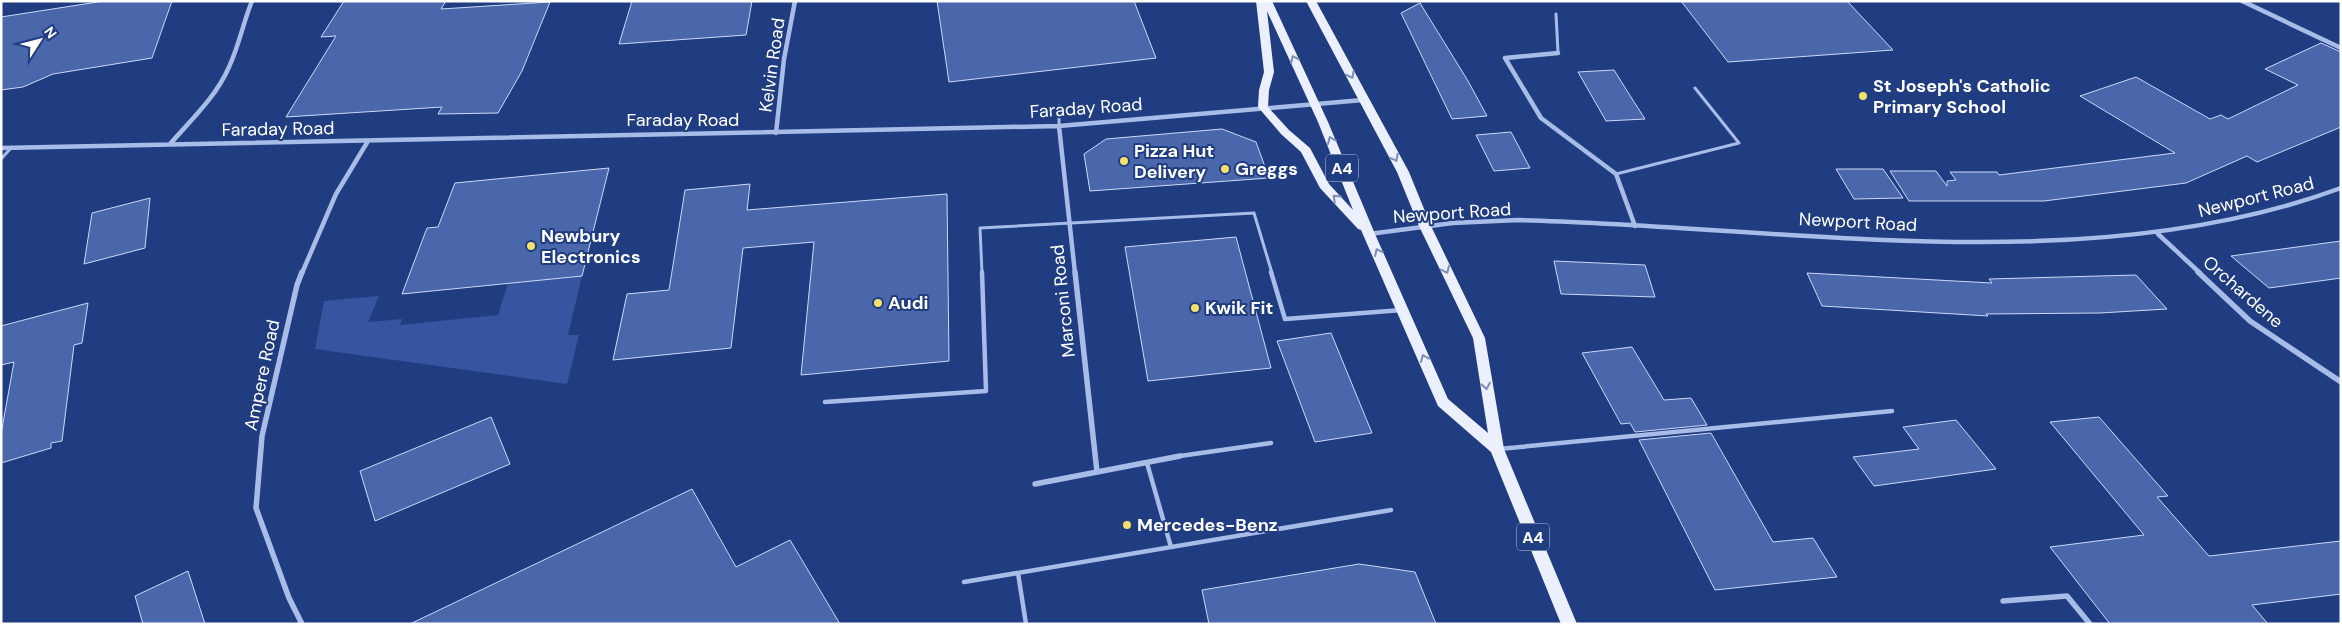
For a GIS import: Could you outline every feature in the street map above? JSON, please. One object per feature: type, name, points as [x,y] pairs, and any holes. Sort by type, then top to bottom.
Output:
[{"type":"main road","points":[[1261,1],[1269,72],[1263,107],[1285,132],[1306,150],[1324,186],[1369,234]]},
{"type":"main road","name":"A4","points":[[1267,1],[1315,103],[1369,234],[1443,402],[1497,449]]},
{"type":"main road","name":"A4","points":[[1312,1],[1403,172],[1425,226],[1479,338],[1497,449],[1568,624]]},
{"type":"street","points":[[170,144],[209,100],[224,79],[236,51],[252,1]]},
{"type":"street","name":"Kelvin Road","points":[[776,133],[784,60],[795,1]]},
{"type":"street","points":[[2242,1],[2341,48]]},
{"type":"street","points":[[1558,53],[1505,58],[1541,118],[1616,174],[1635,226]]},
{"type":"street","name":"Faraday Road","points":[[1,148],[368,141],[632,133],[776,133],[1059,126],[1263,107],[1363,100]]},
{"type":"street","name":"Marconi Road","points":[[1059,126],[1097,472]]},
{"type":"street","name":"Ampere Road","points":[[302,624],[289,598],[256,508],[262,436],[297,285],[336,194],[368,141]]},
{"type":"street","name":"Newport Road","points":[[1369,234],[1480,221],[1635,226],[1970,242],[2158,234],[2281,209],[2341,188]]},
{"type":"street","name":"Orchardene","points":[[2158,234],[2250,321],[2341,382]]},
{"type":"street","points":[[1036,484],[1180,456]]},
{"type":"street","points":[[2003,600],[2067,596],[2090,624]]},
{"type":"lane","points":[[1556,14],[1558,53]]},
{"type":"lane","points":[[1616,174],[1739,143],[1695,88]]},
{"type":"lane","points":[[1059,106],[1059,126]]},
{"type":"lane","points":[[1,159],[12,147]]},
{"type":"lane","points":[[825,402],[986,391],[980,228],[1254,213],[1285,318],[1403,310]]},
{"type":"lane","points":[[1497,449],[1892,411]]},
{"type":"lane","points":[[1180,456],[1272,443]]},
{"type":"lane","points":[[1147,463],[1171,547]]},
{"type":"lane","points":[[964,582],[1391,510]]},
{"type":"lane","points":[[1018,573],[1026,624]]},
{"type":"shaded area","points":[[582,276],[568,335],[579,335],[567,384],[315,349],[324,301],[379,296],[368,322],[402,319],[400,325],[498,315],[508,283]]},
{"type":"building","points":[[104,1],[172,1],[152,58],[53,74],[23,87],[1,90],[1,17]]},
{"type":"building","points":[[344,1],[446,1],[441,9],[550,2],[522,71],[498,113],[438,114],[442,107],[286,117],[336,36],[321,37]]},
{"type":"building","points":[[632,1],[752,1],[746,35],[619,44]]},
{"type":"building","points":[[937,1],[1134,1],[1156,58],[949,82]]},
{"type":"building","points":[[1681,1],[1847,1],[1893,50],[1728,62]]},
{"type":"building","points":[[1420,3],[1468,81],[1487,116],[1452,119],[1401,13]]},
{"type":"building","points":[[2321,43],[2341,52],[2341,127],[2257,162],[2247,156],[2186,183],[2044,201],[1909,201],[1890,171],[1936,171],[1947,186],[1947,181],[1956,180],[1950,172],[1997,172],[1999,175],[2175,153],[2080,96],[2136,77],[2210,119],[2221,115],[2228,119],[2298,85],[2265,69]]},
{"type":"building","points":[[1614,70],[1645,119],[1606,121],[1578,72]]},
{"type":"building","points":[[1222,129],[1256,142],[1269,178],[1090,191],[1084,154],[1106,139]]},
{"type":"building","points":[[1511,132],[1530,168],[1494,171],[1476,135]]},
{"type":"building","name":"Newbury Electronics","points":[[609,168],[582,276],[402,294],[427,228],[438,227],[455,183]]},
{"type":"building","points":[[1836,169],[1883,169],[1903,198],[1854,199]]},
{"type":"building","name":"Audi","points":[[750,184],[747,210],[947,194],[949,361],[801,375],[814,242],[743,248],[731,348],[613,360],[627,294],[669,290],[685,190]]},
{"type":"building","points":[[150,198],[145,248],[84,264],[92,213]]},
{"type":"building","name":"Kwik Fit","points":[[1236,237],[1271,368],[1148,381],[1125,247]]},
{"type":"building","points":[[2341,241],[2341,278],[2269,288],[2231,256]]},
{"type":"building","points":[[1554,261],[1645,265],[1655,297],[1561,294]]},
{"type":"building","points":[[1807,273],[1992,283],[1989,279],[2136,275],[2167,309],[2100,313],[1986,314],[1988,316],[1822,306]]},
{"type":"building","points":[[88,303],[82,343],[74,345],[62,441],[51,443],[51,448],[1,463],[1,434],[14,362],[1,365],[1,326]]},
{"type":"building","points":[[1331,333],[1372,433],[1315,442],[1277,341]]},
{"type":"building","points":[[1632,347],[1664,400],[1691,398],[1707,425],[1635,432],[1630,423],[1621,424],[1582,353]]},
{"type":"building","points":[[491,417],[510,464],[375,521],[360,471]]},
{"type":"building","points":[[2099,417],[2168,496],[2157,497],[2209,556],[2341,541],[2341,594],[2252,605],[2268,624],[2110,624],[2050,547],[2144,535],[2050,422]]},
{"type":"building","points":[[1956,420],[1996,469],[1874,486],[1853,457],[1919,449],[1903,427]]},
{"type":"building","points":[[1711,433],[1773,542],[1813,538],[1837,577],[1715,590],[1639,440]]},
{"type":"building","points":[[692,489],[736,567],[790,540],[840,624],[410,624]]},
{"type":"building","points":[[1359,564],[1415,572],[1436,624],[1209,624],[1202,590]]},
{"type":"building","points":[[188,571],[205,624],[143,624],[135,596]]},
{"type":"place","name":"St Joseph's Catholic Primary School","points":[[1863,96]]},
{"type":"place","name":"Pizza Hut Delivery","points":[[1124,161]]},
{"type":"place","name":"Greggs","points":[[1225,169]]},
{"type":"place","name":"Newbury Electronics","points":[[531,246]]},
{"type":"place","name":"Audi","points":[[878,303]]},
{"type":"place","name":"Kwik Fit","points":[[1195,308]]},
{"type":"place","name":"Mercedes-Benz","points":[[1127,525]]}]
